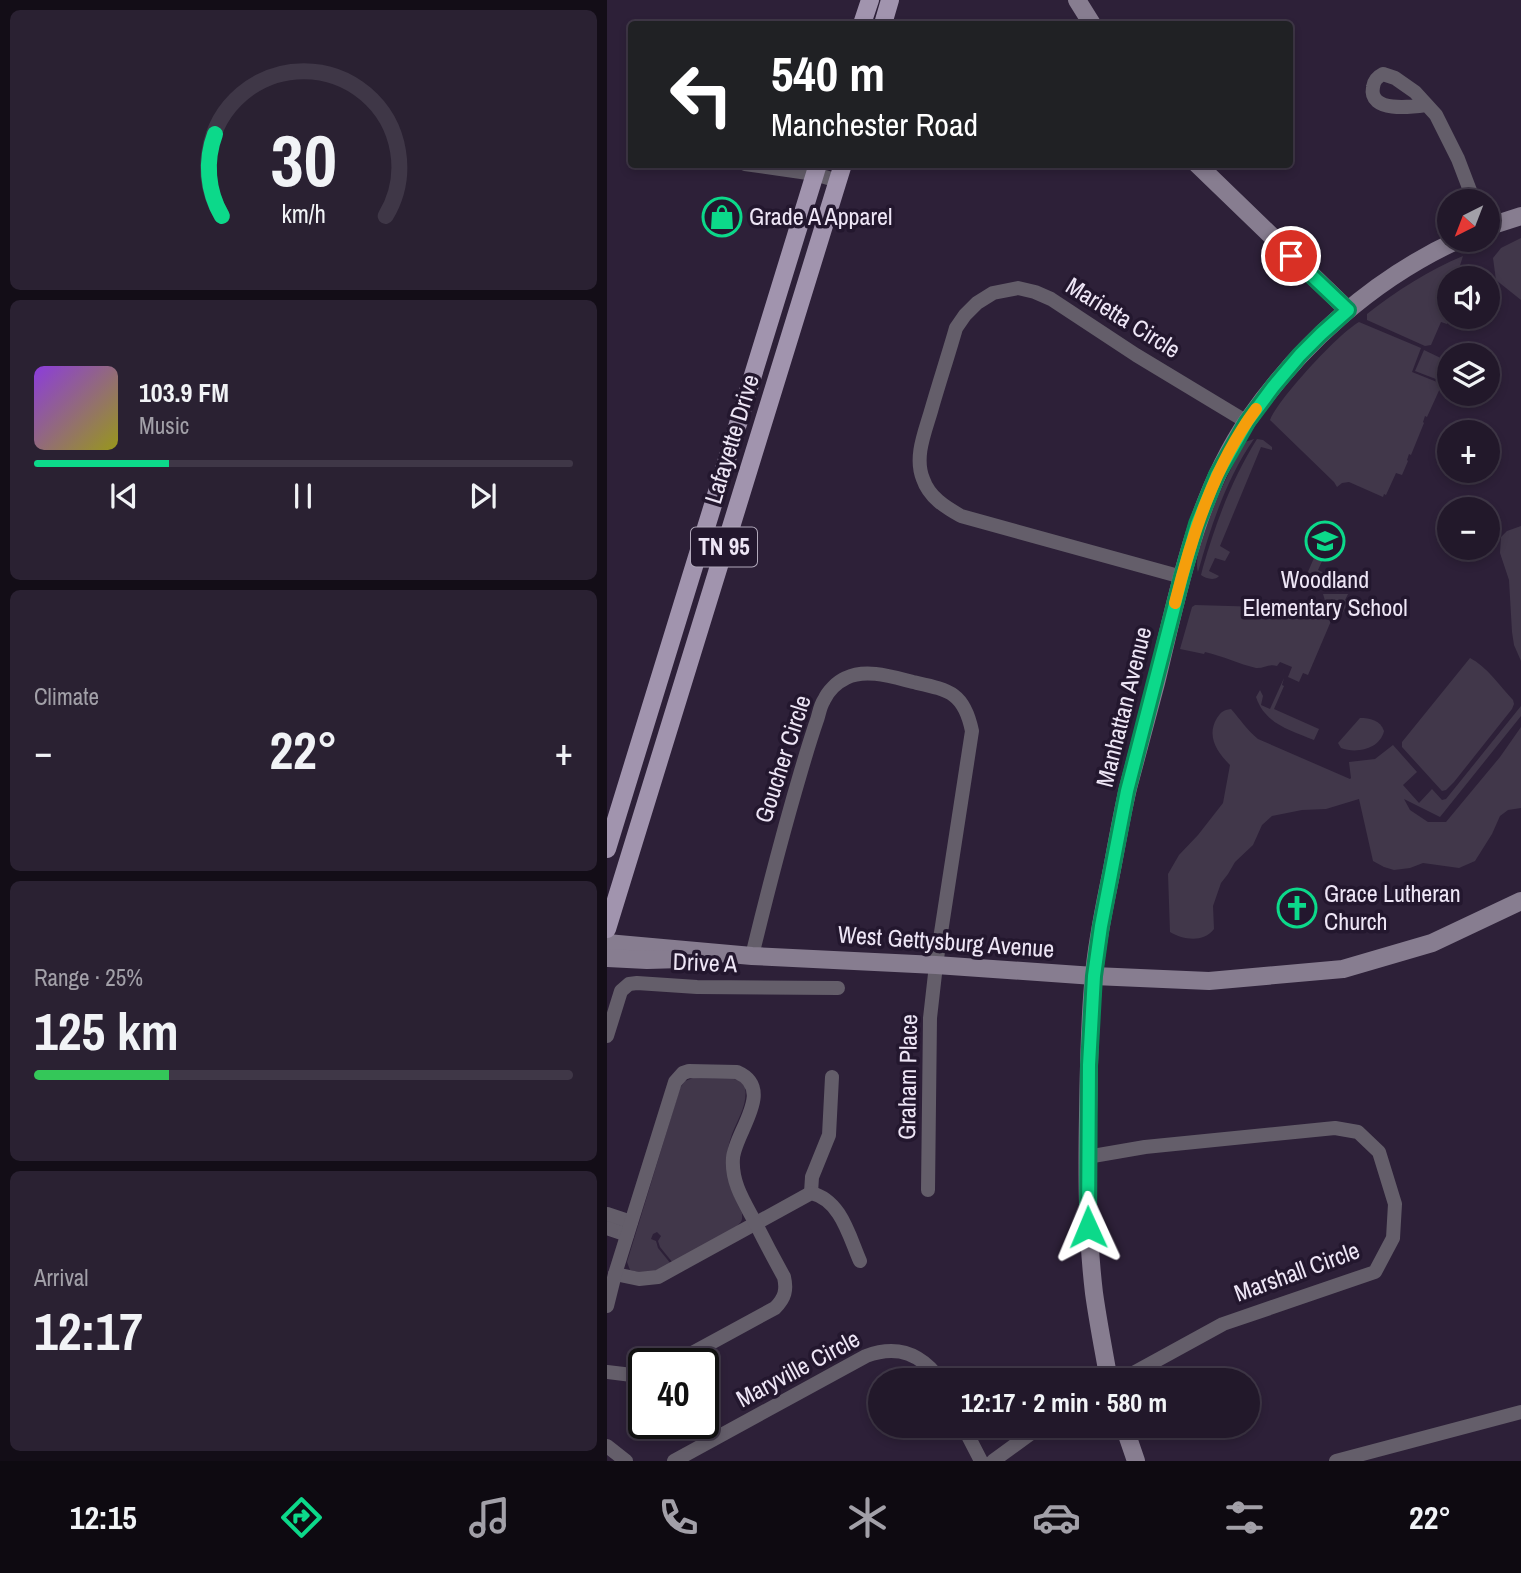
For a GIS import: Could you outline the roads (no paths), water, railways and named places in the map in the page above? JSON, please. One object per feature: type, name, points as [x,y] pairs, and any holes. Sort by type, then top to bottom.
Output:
[{"type":"main road","points":[[863,21],[870,0]]},
{"type":"main road","points":[[884,21],[890,0]]},
{"type":"main road","name":"Lafayette Drive","points":[[607,849],[816,169]]},
{"type":"main road","name":"Lafayette Drive","points":[[607,929],[841,173]]},
{"type":"main road","points":[[607,815],[654,666],[671,642]]},
{"type":"street","points":[[1077,0],[1090,21]]},
{"type":"street","points":[[1426,105],[1436,115],[1469,189]]},
{"type":"street","points":[[1201,168],[1348,310]]},
{"type":"street","points":[[816,169],[841,173]]},
{"type":"street","points":[[1500,223],[1521,216]]},
{"type":"street","name":"Manhattan Avenue","points":[[1107,1368],[1094,1295],[1088,1227],[1089,1065],[1094,976],[1127,791],[1197,524],[1217,475],[1247,422],[1300,355],[1348,310],[1399,272],[1437,251]]},
{"type":"street","name":"Marietta Circle","points":[[1182,577],[961,516],[935,498],[923,481],[920,464],[923,435],[956,328],[965,314],[993,293],[1018,288],[1035,292],[1051,299],[1136,355],[1247,422]]},
{"type":"street","name":"Goucher Circle","points":[[752,956],[780,841],[823,700],[833,686],[860,673],[941,688],[955,695],[970,718],[972,731],[936,965]]},
{"type":"street","name":"West Gettysburg Avenue","points":[[607,943],[752,956],[1209,981],[1343,969],[1432,943],[1521,901]]},
{"type":"street","points":[[607,958],[659,960],[752,956]]},
{"type":"street","name":"Graham Place","points":[[928,1190],[930,1018],[936,965]]},
{"type":"street","name":"Drive A","points":[[607,1036],[621,991],[625,986],[637,983],[697,987],[838,988]]},
{"type":"street","points":[[607,1306],[675,1082],[683,1073],[689,1071],[737,1072],[753,1086],[754,1096],[734,1150],[733,1167],[741,1197],[784,1277],[785,1291],[776,1308],[702,1348]]},
{"type":"street","points":[[811,1192],[812,1178],[829,1135],[832,1077]]},
{"type":"street","name":"Marshall Circle","points":[[1087,1157],[1145,1147],[1335,1128],[1358,1132],[1379,1152],[1395,1204],[1393,1238],[1375,1272],[1223,1324],[1143,1368]]},
{"type":"street","points":[[615,1274],[639,1279],[658,1277],[811,1192]]},
{"type":"street","points":[[811,1192],[824,1198],[835,1208],[860,1261]]},
{"type":"street","points":[[607,1214],[629,1229]]},
{"type":"street","points":[[607,1228],[629,1229]]},
{"type":"street","name":"Maryville Circle","points":[[674,1461],[876,1352],[913,1355],[931,1368]]},
{"type":"street","points":[[607,1372],[628,1375]]},
{"type":"street","points":[[1336,1461],[1521,1412]]},
{"type":"street","points":[[969,1438],[981,1461]]},
{"type":"street","points":[[993,1461],[1025,1438]]},
{"type":"street","points":[[1128,1438],[1136,1461]]},
{"type":"street","points":[[607,1446],[626,1461]]},
{"type":"place","name":"Grade A Apparel","points":[[722,217]]},
{"type":"place","name":"Woodland Elementary School","points":[[1325,541]]},
{"type":"place","name":"Grace Lutheran Church","points":[[1297,908]]}]
